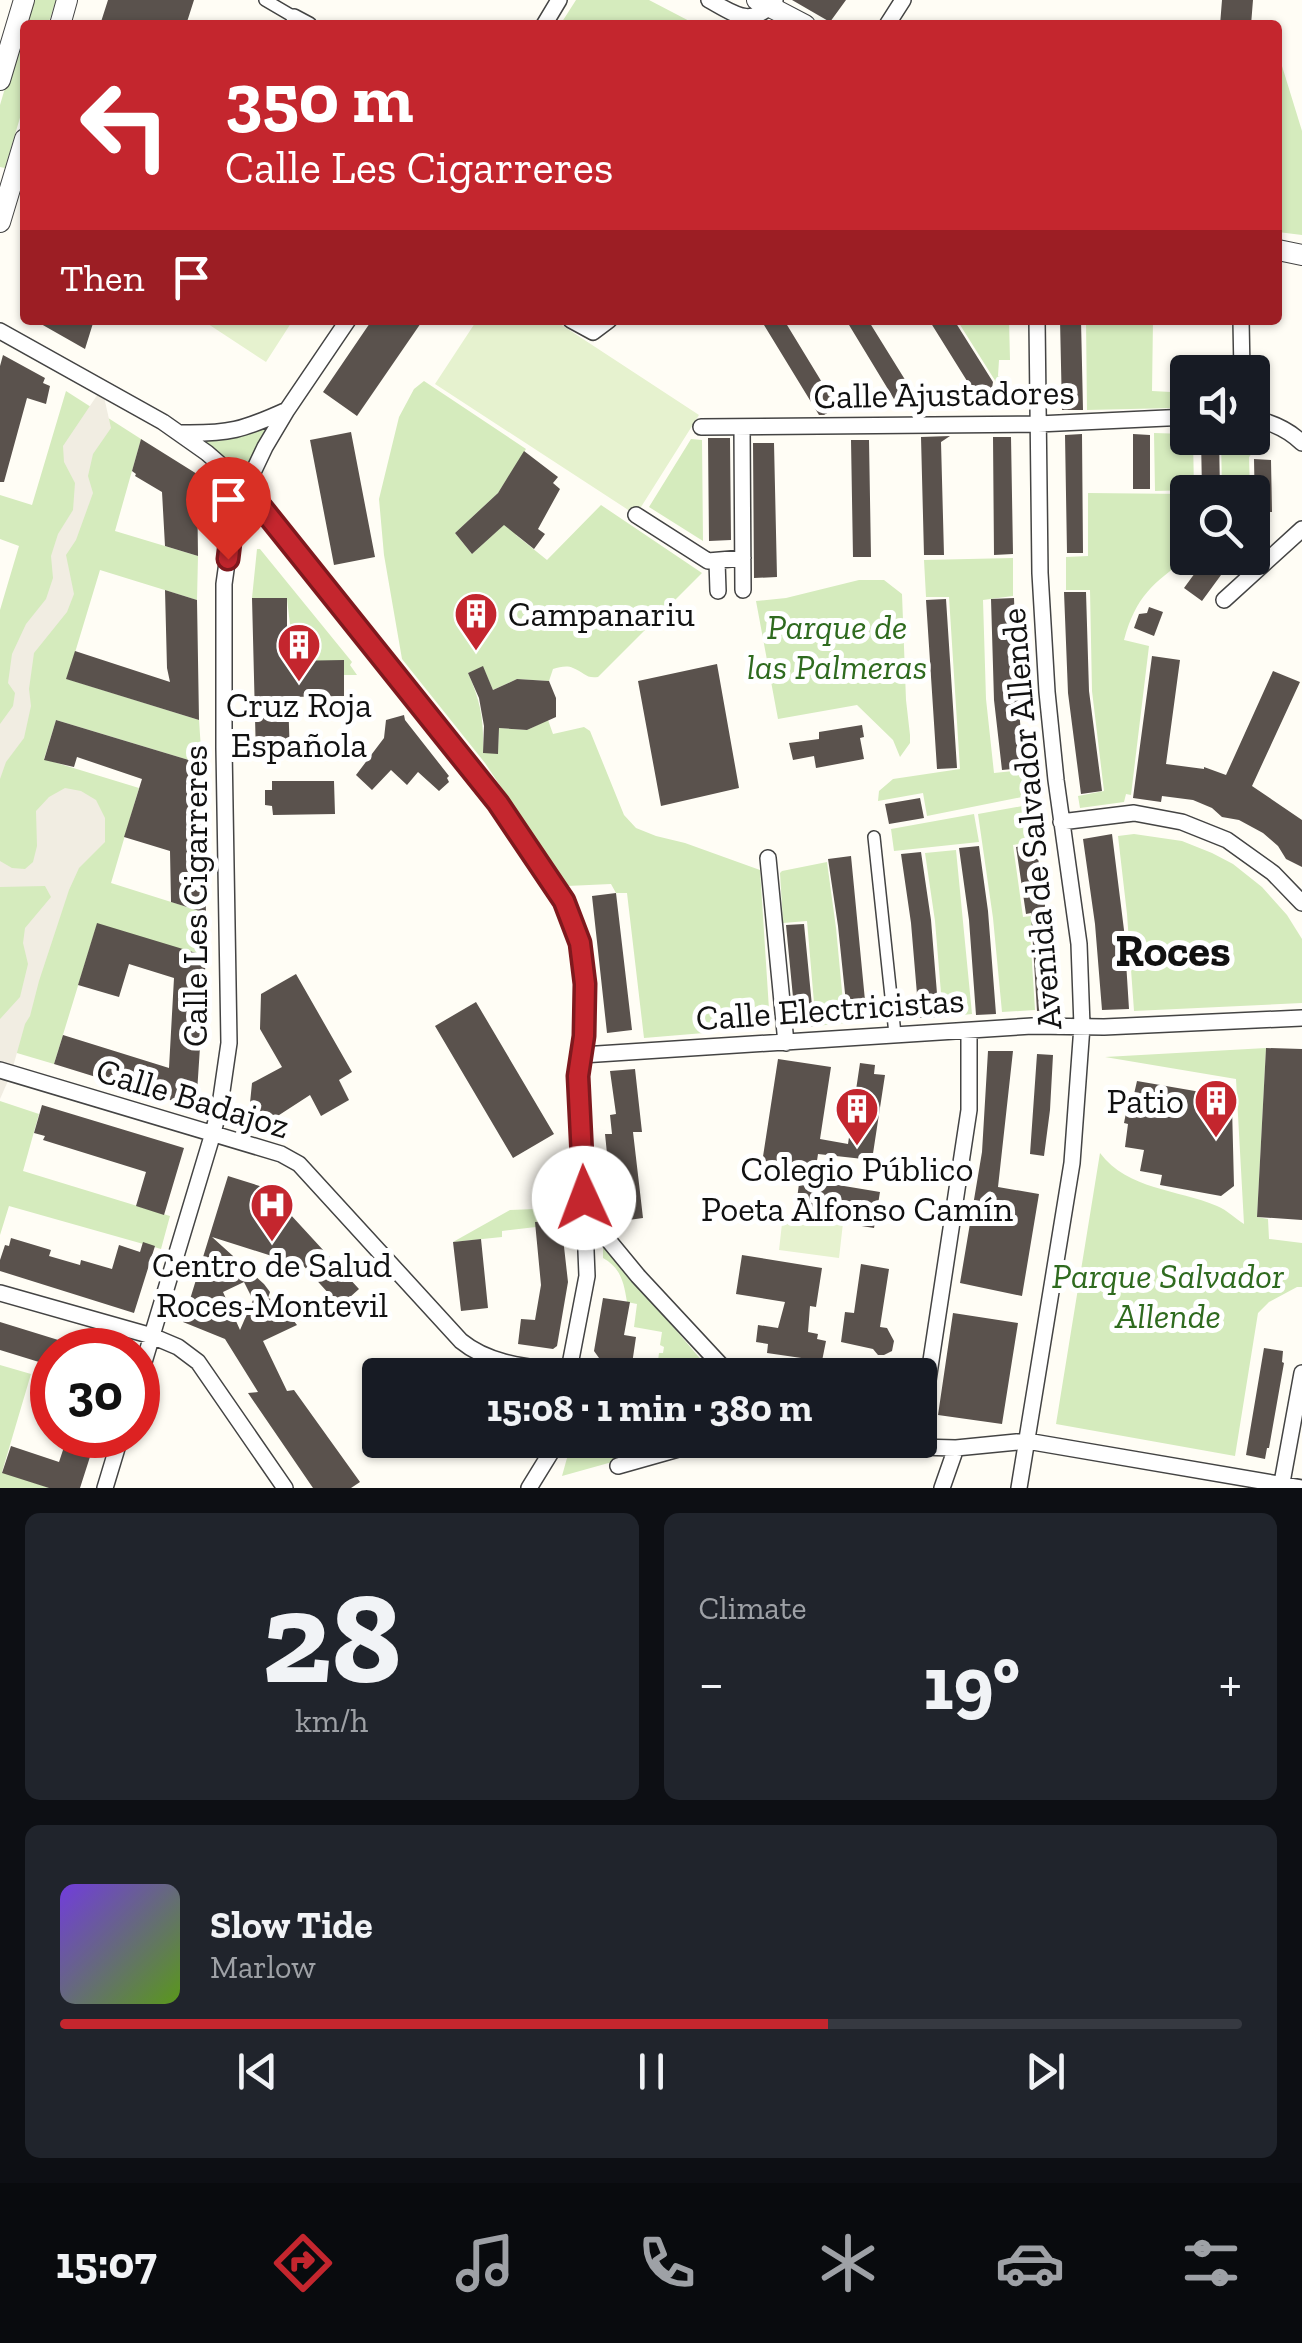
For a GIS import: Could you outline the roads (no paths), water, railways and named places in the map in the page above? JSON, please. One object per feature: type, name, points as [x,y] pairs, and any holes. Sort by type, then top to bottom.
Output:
[{"type":"street","points":[[0,80],[24,0]]},
{"type":"street","points":[[265,0],[300,20]]},
{"type":"street","points":[[709,0],[740,17],[751,18],[768,2],[797,20]]},
{"type":"street","points":[[2,208],[20,154]]},
{"type":"street","name":"Calle Les Cigarreres","points":[[154,1328],[213,1133],[229,1042],[224,584],[231,534],[265,447],[345,325]]},
{"type":"street","points":[[580,325],[593,332],[602,325]]},
{"type":"street","name":"Avenida de Salvador Allende","points":[[1020,1488],[1072,1164],[1082,1026],[1079,944],[1047,692],[1040,573],[1036,325]]},
{"type":"street","points":[[1241,325],[1242,355]]},
{"type":"street","points":[[0,330],[179,433],[246,488],[498,803],[564,901],[580,943],[585,984],[578,1076],[587,1276],[576,1358]]},
{"type":"street","points":[[179,433],[216,434],[246,429],[286,410]]},
{"type":"street","name":"Calle Ajustadores","points":[[701,426],[1038,424],[1170,418]]},
{"type":"street","points":[[1270,423],[1302,443]]},
{"type":"street","points":[[742,427],[743,590]]},
{"type":"street","points":[[636,515],[708,562],[743,558]]},
{"type":"street","points":[[1224,600],[1302,529]]},
{"type":"street","points":[[717,560],[718,590]]},
{"type":"street","points":[[1062,822],[1134,813],[1182,822],[1236,846],[1302,903]]},
{"type":"street","points":[[874,837],[895,1034]]},
{"type":"street","points":[[768,858],[786,1043]]},
{"type":"street","name":"Calle Electricistas","points":[[582,1055],[969,1030],[1302,1018]]},
{"type":"street","points":[[931,1358],[969,1110],[969,1030]]},
{"type":"street","name":"Calle Badajoz","points":[[0,1070],[281,1154],[299,1164],[460,1342],[489,1358]]},
{"type":"street","points":[[584,1198],[605,1236],[714,1358]]},
{"type":"street","points":[[0,1292],[124,1328]]},
{"type":"street","points":[[160,1340],[198,1362],[285,1488]]},
{"type":"street","points":[[1281,1486],[1302,1374]]},
{"type":"street","points":[[937,1444],[956,1448],[1027,1441],[1302,1488]]},
{"type":"street","points":[[942,1488],[956,1448]]},
{"type":"street","points":[[105,1488],[114,1458]]},
{"type":"street","points":[[529,1488],[546,1458]]},
{"type":"street","points":[[618,1466],[646,1458]]},
{"type":"place","name":"Campanariu","points":[[476,652]]},
{"type":"place","name":"Cruz Roja Española","points":[[299,683]]},
{"type":"place","name":"Patio","points":[[1216,1139]]},
{"type":"place","name":"Colegio Público Poeta Alfonso Camín","points":[[857,1147]]},
{"type":"place","name":"Centro de Salud Roces-Montevil","points":[[272,1243]]},
{"type":"district","name":"Roces","points":[[1173,950]]},
{"type":"park label","name":"Parque de las Palmeras","points":[[837,647]]},
{"type":"park label","name":"Parque Salvador Allende","points":[[1168,1296]]}]
